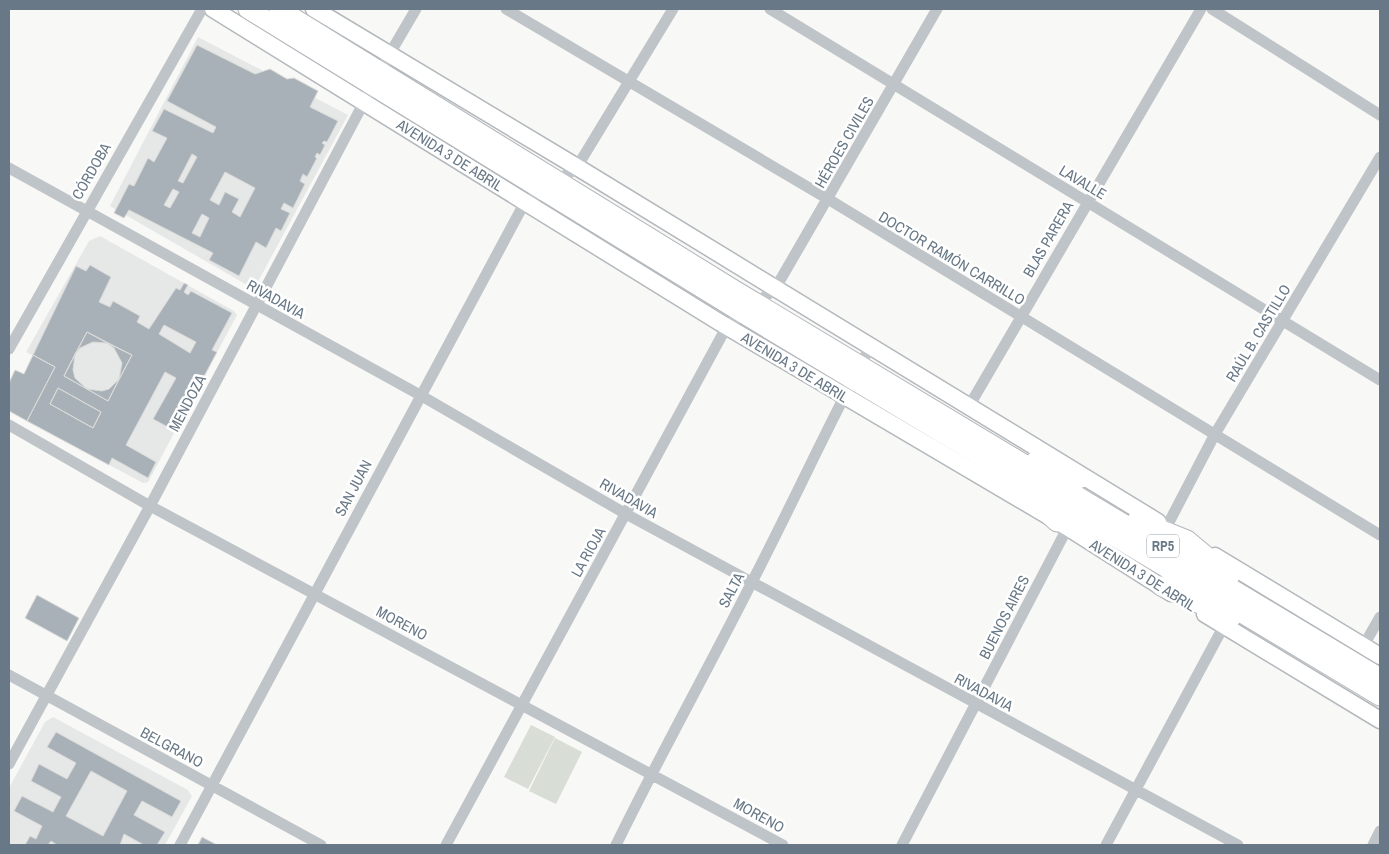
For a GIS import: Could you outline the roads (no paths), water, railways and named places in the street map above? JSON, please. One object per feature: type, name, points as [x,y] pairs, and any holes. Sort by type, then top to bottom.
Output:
[{"type":"highway","name":"AVENIDA 3 DE ABRIL","points":[[248,9],[372,86],[552,186],[916,408]]},
{"type":"highway","name":"AVENIDA 3 DE ABRIL","points":[[279,9],[372,86]]},
{"type":"highway","points":[[916,408],[1032,498],[1078,502],[1140,522],[1187,540],[1228,574],[1237,601],[1357,672],[1380,678]]},
{"type":"highway","points":[[916,408],[994,435],[1049,466],[1078,502]]},
{"type":"highway","name":"AVENIDA 3 DE ABRIL","points":[[1078,502],[1237,601]]},
{"type":"highway","points":[[1161,586],[1237,601],[1357,672],[1380,696]]},
{"type":"main road","name":"AVENIDA 3 DE ABRIL","points":[[213,9],[372,86],[525,202],[843,396],[1078,502],[1166,528],[1187,540]]},
{"type":"main road","name":"AVENIDA 3 DE ABRIL","points":[[314,9],[577,167],[968,408],[1078,502],[1161,586]]},
{"type":"main road","name":"AVENIDA 3 DE ABRIL","points":[[1237,601],[1364,645],[1380,656]]},
{"type":"main road","name":"AVENIDA 3 DE ABRIL","points":[[1237,601],[1380,720]]},
{"type":"street","name":"CÓRDOBA","points":[[9,349],[202,9]]},
{"type":"street","name":"MENDOZA","points":[[9,764],[150,506],[372,86],[416,9]]},
{"type":"street","name":"DOCTOR RAMÓN CARRILLO","points":[[506,9],[828,199],[1380,535]]},
{"type":"street","points":[[525,202],[552,186],[577,167],[673,9]]},
{"type":"street","name":"LAVALLE","points":[[770,9],[1380,380]]},
{"type":"street","name":"HÉROES CIVILES","points":[[775,289],[936,9]]},
{"type":"street","name":"BLAS PARERA","points":[[968,408],[1086,202],[1201,9]]},
{"type":"street","points":[[1212,9],[1380,115]]},
{"type":"street","name":"RAÚL B. CASTILLO","points":[[1166,528],[1215,434],[1380,157]]},
{"type":"street","name":"RIVADAVIA","points":[[9,168],[420,395],[626,514],[1238,845]]},
{"type":"street","name":"SAN JUAN","points":[[180,845],[525,202]]},
{"type":"street","name":"LA RIOJA","points":[[446,845],[727,326],[775,289]]},
{"type":"street","name":"SALTA","points":[[616,845],[651,773],[752,583],[843,396],[870,347]]},
{"type":"street","name":"MORENO","points":[[9,425],[150,506],[783,845]]},
{"type":"street","name":"BUENOS AIRES","points":[[902,845],[1078,502]]},
{"type":"street","points":[[1106,845],[1237,601]]},
{"type":"street","points":[[1364,645],[1380,617]]},
{"type":"street","name":"BELGRANO","points":[[9,675],[322,845]]},
{"type":"street","points":[[1373,845],[1380,831]]}]
